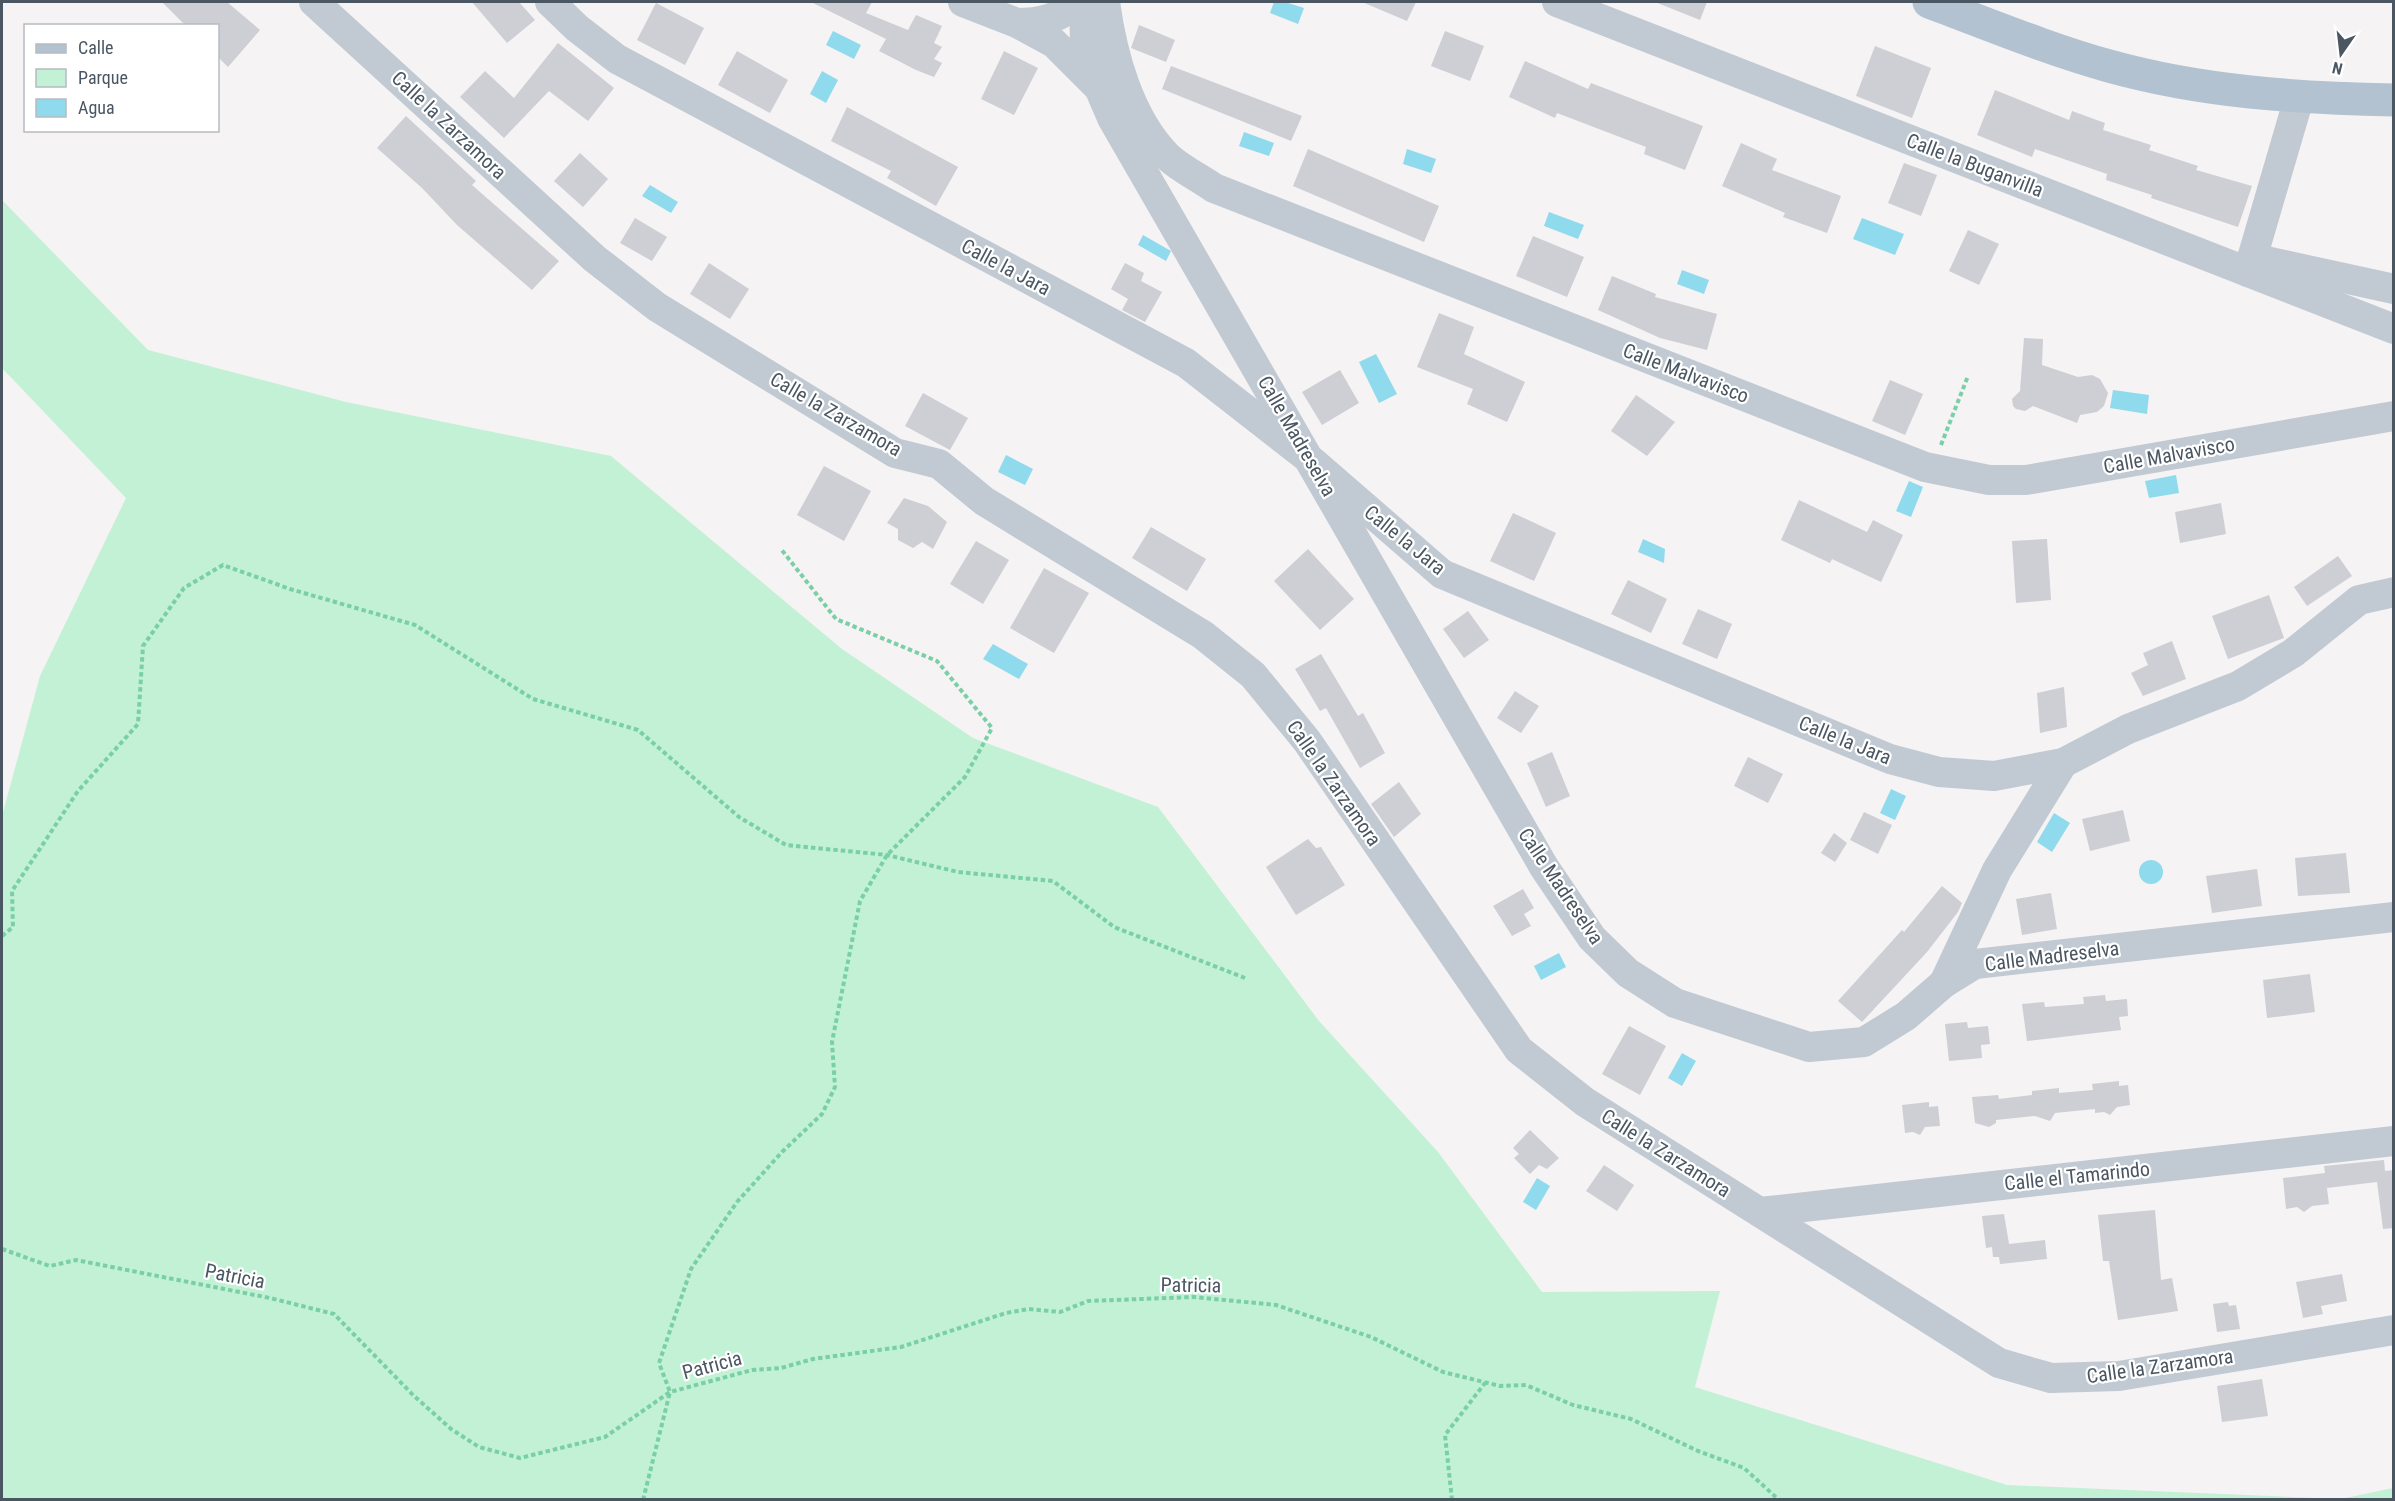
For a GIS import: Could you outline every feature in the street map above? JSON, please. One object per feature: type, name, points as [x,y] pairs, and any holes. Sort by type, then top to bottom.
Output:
[{"type":"main road","points":[[1929,2],[2109,66],[2194,85],[2299,98],[2394,100]]},
{"type":"street","name":"Calle la Zarzamora","points":[[314,2],[595,260],[657,307],[895,453],[939,464],[984,501],[1203,635],[1254,675],[1307,741],[1519,1050],[1585,1102],[1999,1363],[2051,1378],[2120,1376],[2394,1330]]},
{"type":"street","name":"Calle la Jara","points":[[550,2],[577,28],[617,59],[1186,363],[1313,462],[1442,574],[1890,759],[1939,772],[1994,776],[2063,763],[2128,729],[2238,686],[2294,653],[2359,600],[2394,592]]},
{"type":"street","name":"Calle Madreselva","points":[[963,2],[1017,23],[1054,43],[1101,90]]},
{"type":"street","points":[[1017,23],[1038,22],[1072,8],[1077,2]]},
{"type":"street","name":"Calle Madreselva","points":[[1090,2],[1084,16],[1086,48],[1112,117],[1313,462],[1544,867],[1592,938],[1628,974],[1675,1003],[1809,1047],[1864,1042],[1906,1016],[1944,983],[1975,964],[2394,917]]},
{"type":"street","name":"Calle Malvavisco","points":[[1105,2],[1108,25],[1125,86],[1145,127],[1169,158],[1214,188],[1932,468],[1989,480],[2026,480],[2394,416]]},
{"type":"street","name":"Calle la Buganvilla","points":[[1557,2],[2250,265],[2394,328]]},
{"type":"street","points":[[2299,98],[2250,265],[2394,289]]},
{"type":"street","points":[[1944,983],[1997,870],[2063,763]]},
{"type":"street","name":"Calle el Tamarindo","points":[[1760,1212],[2394,1141]]},
{"type":"path","points":[[1932,468],[1968,376]]},
{"type":"path","points":[[643,1500],[670,1392],[659,1363],[691,1269],[736,1202],[782,1152],[822,1114],[835,1087],[832,1042],[860,901],[887,855],[965,777],[992,728],[937,661],[836,619],[781,549]]},
{"type":"path","points":[[2,936],[13,927],[12,891],[78,791],[138,724],[143,646],[184,588],[223,565],[290,589],[415,625],[533,699],[638,730],[740,817],[786,845],[887,855],[958,872],[1053,881],[1114,927],[1245,978]]},
{"type":"path","name":"Patricia","points":[[2,1250],[50,1266],[76,1260],[270,1298],[334,1314],[414,1396],[452,1429],[479,1447],[520,1458],[605,1437],[670,1392],[752,1370],[781,1368],[813,1359],[901,1347],[1006,1312],[1029,1309],[1060,1312],[1088,1301],[1194,1297],[1276,1305],[1371,1337],[1443,1372],[1500,1386],[1526,1385],[1573,1405],[1631,1419],[1698,1451],[1744,1468],[1779,1500]]},
{"type":"path","points":[[1452,1500],[1445,1435],[1485,1383]]},
{"type":"green space","points":[[2,200],[148,350],[346,402],[611,456],[842,649],[973,738],[1158,807],[1319,1021],[1438,1152],[1542,1292],[1720,1291],[1695,1387],[2007,1485],[2341,1499],[2,1499],[2,816],[40,676],[126,498],[2,368]]},
{"type":"green space","points":[[2393,1488],[2393,1499],[2341,1499]]},
{"type":"water","points":[[1274,2],[1285,2],[1304,8],[1298,24],[1270,13]]},
{"type":"water","points":[[833,31],[861,45],[854,59],[826,45]]},
{"type":"water","points":[[822,71],[838,80],[826,103],[810,94]]},
{"type":"water","points":[[1244,132],[1274,143],[1269,156],[1239,146]]},
{"type":"water","points":[[1407,149],[1436,159],[1431,173],[1403,164]]},
{"type":"water","points":[[650,185],[678,202],[671,213],[642,196]]},
{"type":"water","points":[[1549,212],[1584,225],[1578,239],[1544,226]]},
{"type":"water","points":[[1862,218],[1904,234],[1895,255],[1853,239]]},
{"type":"water","points":[[1143,235],[1171,251],[1166,261],[1138,245]]},
{"type":"water","points":[[1682,270],[1709,280],[1704,294],[1677,284]]},
{"type":"water","points":[[1376,354],[1397,394],[1379,403],[1359,362]]},
{"type":"water","points":[[2113,390],[2149,395],[2147,414],[2110,408]]},
{"type":"water","points":[[1006,455],[1033,469],[1025,485],[998,472]]},
{"type":"water","points":[[2176,475],[2179,493],[2149,498],[2145,481]]},
{"type":"water","points":[[1909,481],[1923,487],[1911,517],[1896,511]]},
{"type":"water","points":[[1643,539],[1665,549],[1664,563],[1638,552]]},
{"type":"water","points":[[993,644],[1028,664],[1019,679],[983,659]]},
{"type":"water","points":[[1891,789],[1906,796],[1895,820],[1880,813]]},
{"type":"water","points":[[2054,813],[2070,823],[2052,852],[2037,842]]},
{"type":"water","points":[[2151,860],[2160,863],[2163,872],[2160,881],[2151,884],[2142,881],[2139,872],[2142,863]]},
{"type":"water","points":[[1559,953],[1566,967],[1541,980],[1534,966]]},
{"type":"water","points":[[1682,1053],[1696,1061],[1682,1086],[1668,1078]]},
{"type":"water","points":[[1537,1178],[1550,1186],[1536,1210],[1523,1202]]},
{"type":"building","points":[[162,2],[227,2],[260,30],[228,67],[219,58],[219,24],[184,24]]},
{"type":"building","points":[[472,2],[519,2],[535,20],[507,43]]},
{"type":"building","points":[[811,2],[872,2],[866,13],[908,30],[916,15],[942,26],[934,43],[942,47],[934,59],[942,63],[934,77],[916,70],[879,51],[886,39]]},
{"type":"building","points":[[1362,2],[1416,2],[1407,21]]},
{"type":"building","points":[[1655,2],[1707,2],[1700,20]]},
{"type":"building","points":[[656,3],[704,28],[685,65],[637,40]]},
{"type":"building","points":[[1139,25],[1175,40],[1166,62],[1131,48]]},
{"type":"building","points":[[1445,31],[1484,46],[1470,81],[1431,66]]},
{"type":"building","points":[[558,43],[614,88],[588,121],[549,91],[504,138],[460,97],[485,71],[514,98]]},
{"type":"building","points":[[1875,46],[1931,68],[1912,118],[1856,96]]},
{"type":"building","points":[[737,51],[788,80],[770,113],[718,85]]},
{"type":"building","points":[[1004,51],[1038,68],[1014,115],[981,99]]},
{"type":"building","points":[[1525,61],[1588,89],[1591,83],[1703,126],[1685,170],[1644,154],[1646,147],[1557,113],[1555,118],[1509,97]]},
{"type":"building","points":[[1171,66],[1302,116],[1291,141],[1162,89]]},
{"type":"building","points":[[1995,90],[2069,120],[2072,111],[2105,123],[2103,130],[2151,145],[2149,150],[2198,166],[2196,170],[2252,186],[2238,227],[2151,198],[2152,195],[2106,180],[2107,174],[2035,149],[2032,157],[1977,135]]},
{"type":"building","points":[[847,107],[958,167],[936,206],[887,178],[891,171],[831,141]]},
{"type":"building","points":[[406,116],[476,181],[472,185],[559,261],[532,290],[457,225],[422,188],[377,148]]},
{"type":"building","points":[[1741,143],[1777,159],[1772,170],[1841,196],[1827,233],[1783,217],[1785,213],[1722,186]]},
{"type":"building","points":[[1308,149],[1439,206],[1424,242],[1293,186]]},
{"type":"building","points":[[580,153],[608,179],[583,207],[554,181]]},
{"type":"building","points":[[1904,163],[1937,175],[1921,216],[1888,203]]},
{"type":"building","points":[[635,218],[667,237],[652,261],[620,243]]},
{"type":"building","points":[[1968,230],[1999,244],[1979,285],[1949,271]]},
{"type":"building","points":[[1533,236],[1584,257],[1567,297],[1516,276]]},
{"type":"building","points":[[709,263],[749,289],[730,319],[690,294]]},
{"type":"building","points":[[1125,263],[1144,273],[1141,281],[1162,292],[1145,322],[1122,310],[1128,299],[1111,289]]},
{"type":"building","points":[[1612,276],[1656,294],[1655,297],[1717,314],[1707,350],[1660,338],[1598,310]]},
{"type":"building","points":[[1439,313],[1474,327],[1464,354],[1525,382],[1507,422],[1467,404],[1473,389],[1417,367]]},
{"type":"building","points":[[2024,338],[2043,339],[2042,365],[2078,377],[2092,375],[2100,379],[2108,393],[2104,406],[2097,412],[2080,415],[2077,423],[2033,406],[2025,411],[2016,409],[2012,399],[2020,391]]},
{"type":"building","points":[[1340,370],[1359,403],[1322,425],[1302,392]]},
{"type":"building","points":[[1890,380],[1923,394],[1905,435],[1872,421]]},
{"type":"building","points":[[923,393],[968,418],[950,450],[905,426]]},
{"type":"building","points":[[1636,395],[1675,422],[1647,456],[1611,431]]},
{"type":"building","points":[[824,466],[871,491],[844,541],[797,515]]},
{"type":"building","points":[[904,498],[928,506],[947,522],[933,549],[922,542],[913,548],[898,540],[898,529],[887,523]]},
{"type":"building","points":[[1799,500],[1867,532],[1873,520],[1903,535],[1881,582],[1832,559],[1830,563],[1781,540]]},
{"type":"building","points":[[2221,503],[2226,534],[2180,543],[2175,512]]},
{"type":"building","points":[[1513,513],[1556,533],[1534,581],[1490,561]]},
{"type":"building","points":[[1151,527],[1206,559],[1187,591],[1132,558]]},
{"type":"building","points":[[2047,539],[2051,600],[2016,603],[2012,541]]},
{"type":"building","points":[[976,541],[1009,560],[983,604],[950,584]]},
{"type":"building","points":[[1308,549],[1354,599],[1320,630],[1274,581]]},
{"type":"building","points":[[2338,556],[2352,576],[2307,606],[2294,587]]},
{"type":"building","points":[[1044,568],[1089,593],[1054,653],[1010,628]]},
{"type":"building","points":[[1628,580],[1667,599],[1651,633],[1611,614]]},
{"type":"building","points":[[2269,595],[2284,638],[2228,659],[2212,616]]},
{"type":"building","points":[[1698,609],[1732,624],[1717,659],[1682,644]]},
{"type":"building","points":[[1468,611],[1489,640],[1464,658],[1443,629]]},
{"type":"building","points":[[2172,641],[2186,679],[2143,696],[2131,673],[2148,665],[2143,653]]},
{"type":"building","points":[[1321,654],[1358,716],[1363,713],[1385,753],[1360,768],[1326,708],[1320,711],[1295,669]]},
{"type":"building","points":[[2064,687],[2067,727],[2040,733],[2037,693]]},
{"type":"building","points":[[1515,691],[1539,706],[1521,733],[1497,718]]},
{"type":"building","points":[[1552,752],[1570,796],[1546,807],[1527,763]]},
{"type":"building","points":[[1748,757],[1783,774],[1768,803],[1734,786]]},
{"type":"building","points":[[1399,782],[1421,814],[1394,837],[1371,804]]},
{"type":"building","points":[[2123,810],[2130,841],[2090,851],[2082,819]]},
{"type":"building","points":[[1864,812],[1892,825],[1878,854],[1850,840]]},
{"type":"building","points":[[1834,833],[1847,843],[1835,862],[1821,853]]},
{"type":"building","points":[[1308,839],[1316,848],[1321,847],[1345,885],[1296,915],[1266,867]]},
{"type":"building","points":[[2346,853],[2350,893],[2298,896],[2295,858]]},
{"type":"building","points":[[2257,869],[2262,906],[2212,913],[2206,876]]},
{"type":"building","points":[[1942,886],[1962,903],[1958,912],[1927,952],[1862,1022],[1838,1001],[1902,930],[1904,932]]},
{"type":"building","points":[[1523,889],[1534,908],[1524,914],[1531,926],[1512,936],[1493,906]]},
{"type":"building","points":[[2051,893],[2057,929],[2022,935],[2016,899]]},
{"type":"building","points":[[2310,974],[2315,1012],[2267,1018],[2263,980]]},
{"type":"building","points":[[2105,995],[2106,1001],[2127,999],[2128,1016],[2119,1017],[2121,1030],[2027,1041],[2022,1004],[2044,1002],[2045,1007],[2084,1004],[2083,997]]},
{"type":"building","points":[[1967,1022],[1968,1028],[1988,1026],[1990,1044],[1981,1045],[1982,1058],[1949,1061],[1945,1024]]},
{"type":"building","points":[[1629,1026],[1666,1046],[1640,1095],[1602,1074]]},
{"type":"building","points":[[2119,1081],[2119,1086],[2128,1085],[2130,1105],[2117,1107],[2110,1115],[2104,1112],[2095,1113],[2095,1109],[2055,1113],[2050,1121],[2035,1116],[1996,1120],[1996,1123],[1989,1127],[1975,1123],[1972,1097],[1998,1095],[1999,1099],[2032,1095],[2032,1091],[2059,1088],[2059,1093],[2093,1090],[2092,1084]]},
{"type":"building","points":[[1929,1102],[1929,1107],[1938,1106],[1940,1126],[1925,1127],[1920,1135],[1913,1132],[1905,1133],[1902,1105]]},
{"type":"building","points":[[1530,1130],[1559,1158],[1547,1169],[1539,1165],[1530,1174],[1514,1158],[1519,1154],[1513,1148]]},
{"type":"building","points":[[2384,1160],[2385,1171],[2394,1170],[2394,1228],[2383,1229],[2377,1182],[2327,1188],[2324,1166]]},
{"type":"building","points":[[1604,1165],[1634,1185],[1617,1211],[1586,1191]]},
{"type":"building","points":[[2325,1173],[2329,1204],[2312,1206],[2304,1212],[2297,1207],[2286,1209],[2283,1178]]},
{"type":"building","points":[[2155,1210],[2161,1280],[2172,1278],[2178,1311],[2118,1320],[2109,1261],[2103,1261],[2098,1215]]},
{"type":"building","points":[[2004,1214],[2009,1244],[2045,1240],[2047,1259],[2000,1264],[1999,1257],[1993,1257],[1992,1247],[1986,1248],[1982,1216]]},
{"type":"building","points":[[2342,1274],[2347,1301],[2321,1306],[2323,1314],[2303,1318],[2296,1282]]},
{"type":"building","points":[[2228,1302],[2229,1306],[2236,1305],[2240,1329],[2217,1332],[2213,1304]]},
{"type":"building","points":[[2262,1379],[2268,1416],[2222,1422],[2217,1386]]}]
